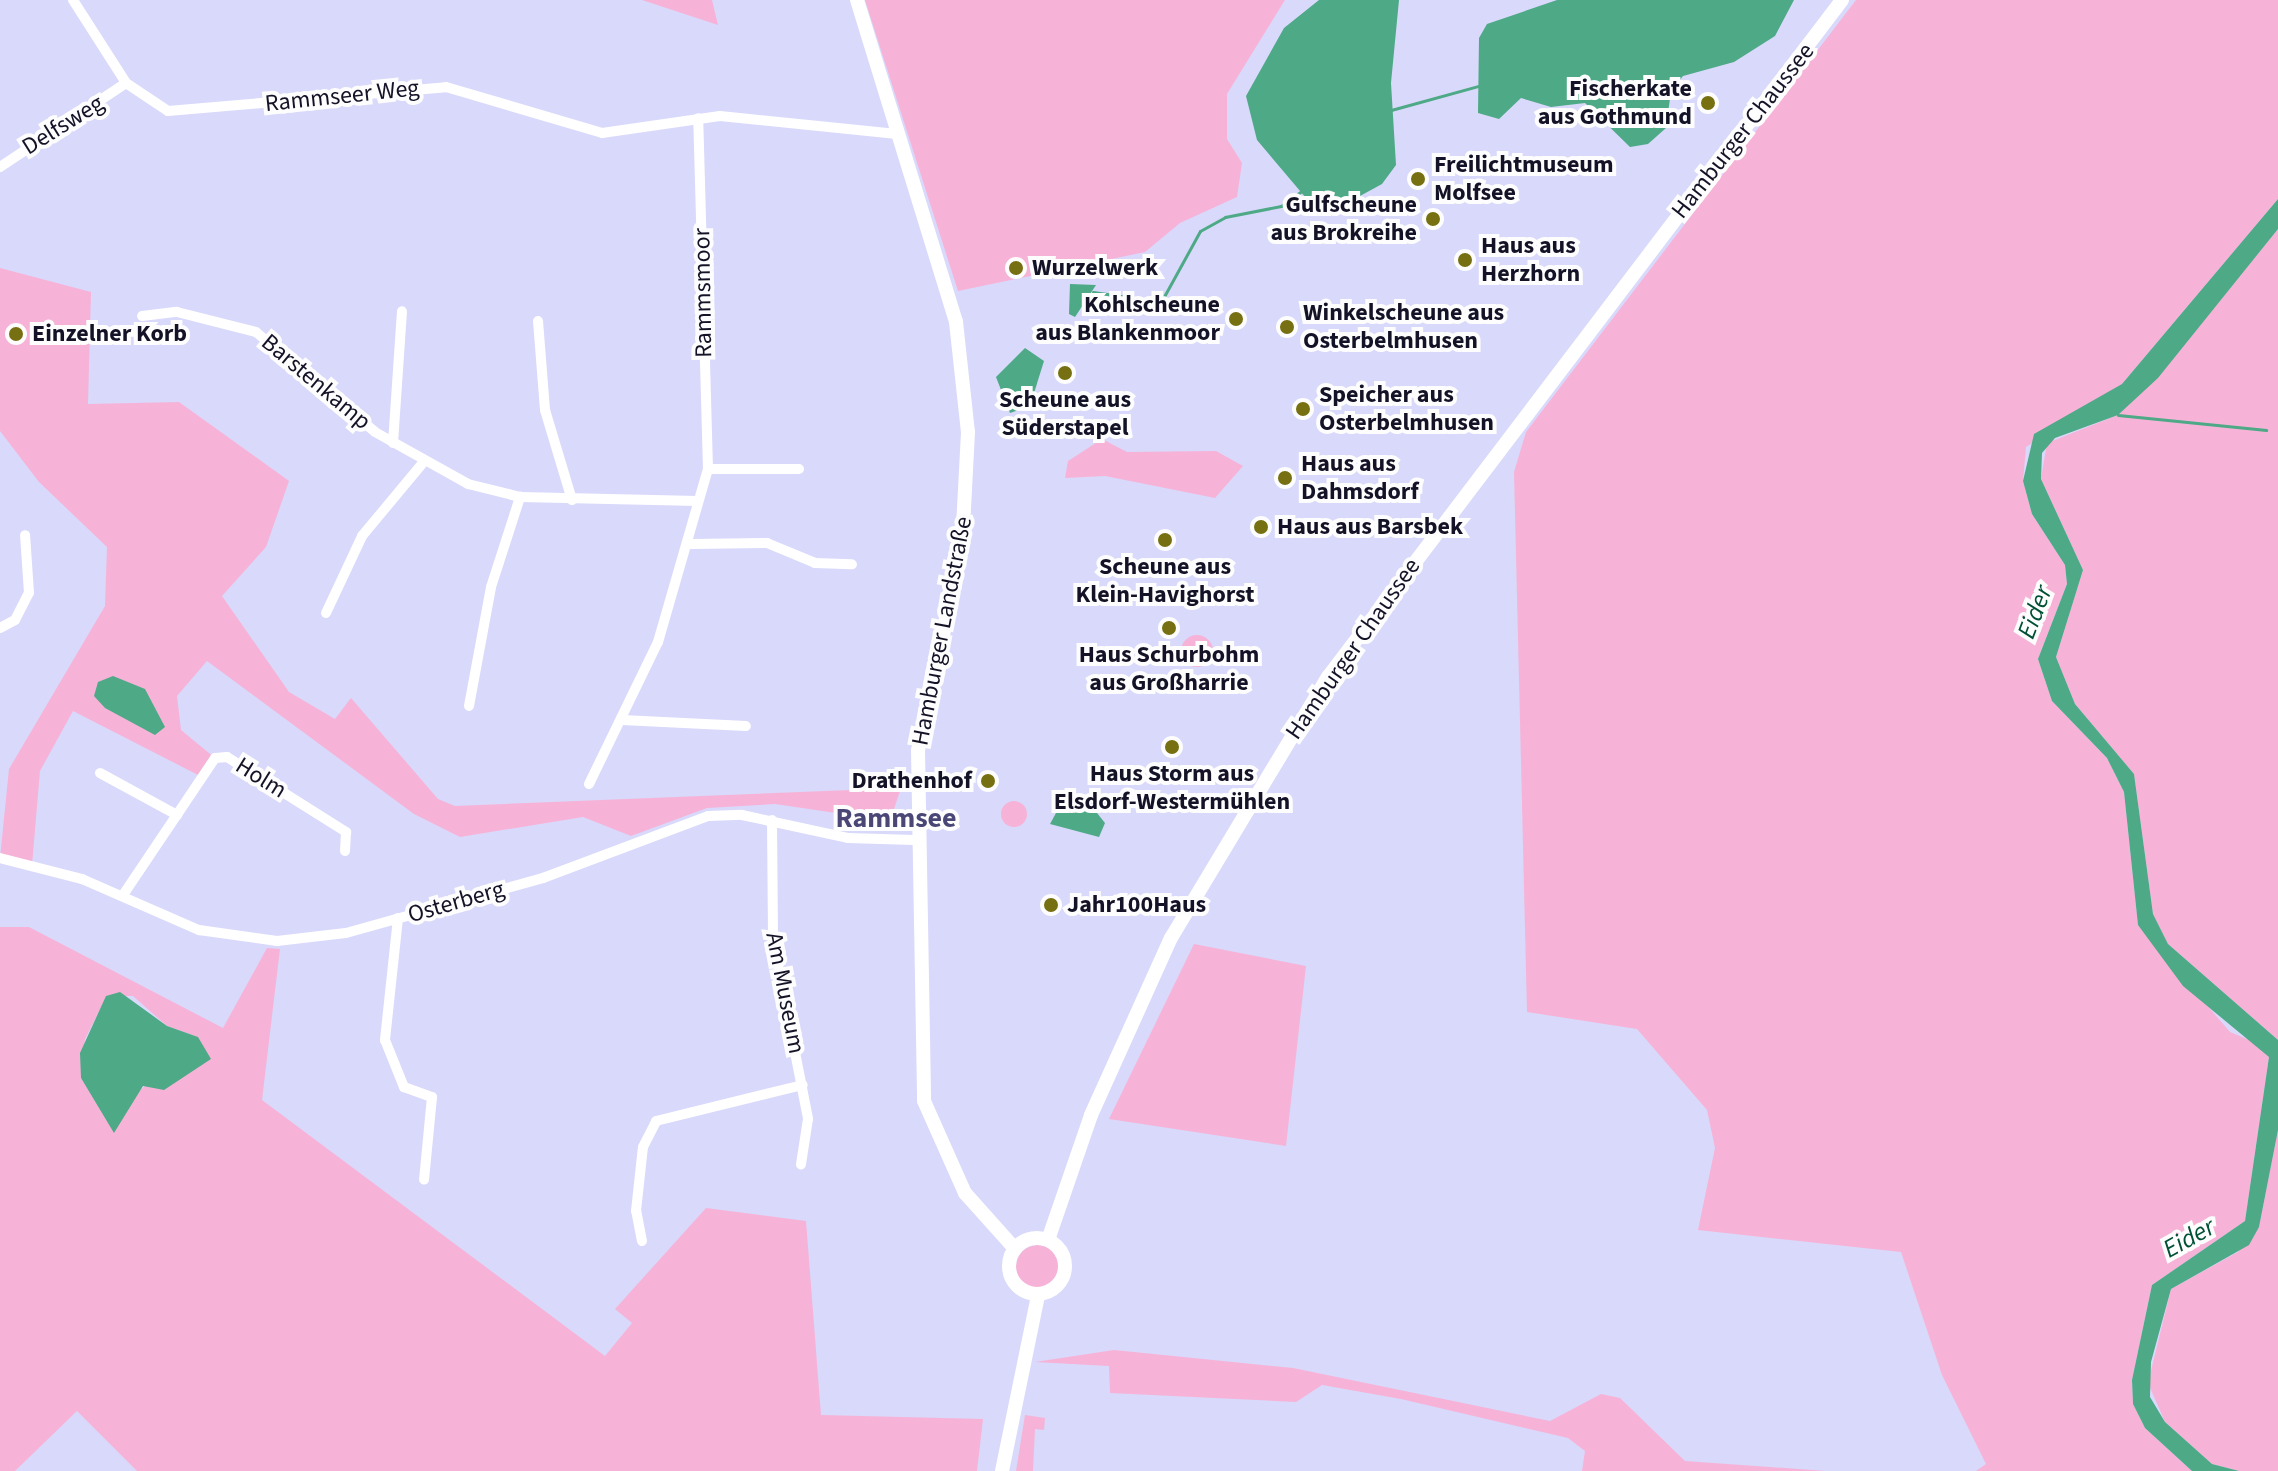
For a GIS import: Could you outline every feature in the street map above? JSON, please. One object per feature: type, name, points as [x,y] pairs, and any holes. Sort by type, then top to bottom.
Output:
[{"type":"main road","name":"Hamburger Landstraße","points":[[857,0],[956,322],[968,432],[962,547],[918,750],[914,840],[928,1117],[976,1211],[1015,1249]]},
{"type":"main road","name":"Hamburger Chaussee","points":[[1048,1240],[1091,1115],[1171,938],[1328,677],[1842,0]]},
{"type":"main road","points":[[1030,1239],[1048,1240],[1062,1252],[1065,1271],[1056,1288],[1038,1295],[1012,1279],[1015,1249],[1030,1239]]},
{"type":"main road","points":[[1002,1471],[1038,1295]]},
{"type":"street","name":"Rammseer Weg","points":[[73,0],[126,83],[150,103],[185,114],[361,90],[446,87],[509,100],[592,132],[698,118],[897,134]]},
{"type":"street","name":"Delfsweg","points":[[0,167],[126,83]]},
{"type":"street","name":"Rammsmoor","points":[[589,784],[622,720],[691,544],[698,501],[708,469],[698,118]]},
{"type":"street","name":"Barstenkamp","points":[[393,443],[402,311]]},
{"type":"street","name":"Barstenkamp","points":[[142,316],[177,312],[256,332],[422,464],[520,497],[698,501]]},
{"type":"street","points":[[538,321],[545,410],[572,500]]},
{"type":"street","points":[[326,613],[362,536],[422,464]]},
{"type":"street","points":[[708,469],[799,469]]},
{"type":"street","points":[[469,706],[491,587],[520,497]]},
{"type":"street","points":[[0,628],[15,620],[29,593],[25,535]]},
{"type":"street","points":[[691,544],[767,543],[815,563],[852,564]]},
{"type":"street","points":[[622,720],[746,726]]},
{"type":"street","name":"Holm","points":[[123,895],[209,764],[227,757],[346,832],[345,851]]},
{"type":"street","points":[[100,773],[177,815]]},
{"type":"street","name":"Osterberg","points":[[0,858],[123,895],[199,930],[248,940],[311,939],[561,872],[695,819],[772,820],[848,838],[914,840]]},
{"type":"street","name":"Am Museum","points":[[772,820],[773,940],[803,1085],[808,1142],[801,1164]]},
{"type":"street","points":[[398,918],[385,1040],[404,1087],[432,1097],[424,1180]]},
{"type":"street","points":[[642,1241],[636,1211],[643,1147],[656,1121],[803,1085]]},
{"type":"shaded area","points":[[642,0],[712,0],[718,25]]},
{"type":"shaded area","points":[[865,0],[1285,0],[1227,94],[1227,139],[1242,163],[1237,197],[1180,223],[1145,252],[958,291]]},
{"type":"shaded area","points":[[1319,0],[1399,0],[1391,83],[1396,165],[1382,184],[1338,208],[1317,211],[1257,140],[1246,96],[1284,28]]},
{"type":"shaded area","points":[[1557,0],[1794,0],[1775,36],[1734,62],[1683,76],[1671,91],[1666,128],[1648,144],[1630,147],[1585,103],[1551,107],[1521,98],[1499,119],[1478,113],[1479,38],[1487,24]]},
{"type":"shaded area","points":[[1856,0],[2278,0],[2278,199],[2122,384],[2026,447],[2023,481],[2032,514],[2065,565],[2067,584],[2038,659],[2052,701],[2107,758],[2124,792],[2138,925],[2230,1032],[2264,1046],[2269,1057],[2245,1221],[2152,1285],[2132,1380],[2133,1404],[2145,1428],[2192,1471],[1976,1471],[1986,1464],[1942,1375],[1901,1252],[1698,1230],[1715,1148],[1707,1110],[1637,1029],[1527,1012],[1514,472],[1526,432]]},
{"type":"shaded area","points":[[2278,199],[2278,229],[2158,378],[2118,415],[2055,438],[2042,453],[2041,479],[2083,570],[2056,657],[2075,704],[2134,774],[2153,914],[2168,944],[2278,1040],[2278,1130],[2259,1227],[2249,1245],[2171,1289],[2151,1362],[2150,1397],[2165,1422],[2212,1464],[2239,1471],[2192,1471],[2145,1428],[2133,1404],[2132,1380],[2152,1285],[2245,1221],[2269,1057],[2183,986],[2138,925],[2124,792],[2107,758],[2052,701],[2038,659],[2067,584],[2065,565],[2032,514],[2023,481],[2034,434],[2122,384]]},
{"type":"shaded area","points":[[2278,229],[2278,1040],[2168,944],[2153,914],[2134,774],[2075,704],[2056,657],[2083,570],[2041,479],[2047,443],[2118,415],[2158,377]]},
{"type":"shaded area","points":[[0,268],[91,292],[88,404],[179,402],[289,481],[266,547],[222,596],[289,692],[335,719],[351,698],[438,799],[455,806],[901,788],[890,821],[775,804],[707,808],[631,836],[583,817],[460,837],[414,814],[207,661],[177,696],[181,730],[215,758],[202,777],[73,711],[40,771],[32,865],[0,858],[9,769],[105,606],[107,547],[39,482],[0,431]]},
{"type":"shaded area","points":[[1070,284],[1096,285],[1075,317],[1069,314]]},
{"type":"shaded area","points":[[1025,348],[1044,361],[1030,406],[1010,413],[996,377]]},
{"type":"shaded area","points":[[1102,439],[1127,452],[1216,451],[1243,466],[1215,498],[1105,476],[1065,478],[1068,461]]},
{"type":"shaded area","points":[[1197,635],[1208,640],[1213,651],[1208,662],[1197,667],[1186,662],[1181,651],[1186,640]]},
{"type":"shaded area","points":[[113,676],[145,689],[165,727],[155,735],[105,708],[94,696],[98,682]]},
{"type":"shaded area","points":[[1014,801],[1023,805],[1027,814],[1023,823],[1014,827],[1005,823],[1001,814],[1005,805]]},
{"type":"shaded area","points":[[1093,808],[1105,823],[1099,837],[1050,824],[1056,813]]},
{"type":"shaded area","points":[[0,927],[29,927],[223,1028],[267,948],[280,949],[262,1100],[605,1356],[632,1323],[615,1309],[706,1208],[806,1221],[821,1415],[983,1419],[977,1471],[137,1471],[77,1411],[15,1471],[0,1471]],"holes":[[[107,996],[133,996],[167,1026],[198,1037],[133,1097],[114,1132],[81,1078],[85,1039]]]},
{"type":"shaded area","points":[[1194,944],[1306,966],[1286,1146],[1109,1119]]},
{"type":"shaded area","points":[[120,992],[167,1026],[198,1037],[211,1059],[164,1090],[143,1086],[114,1133],[81,1078],[80,1053],[106,996]]},
{"type":"shaded area","points":[[2278,1130],[2278,1471],[2239,1471],[2212,1464],[2165,1422],[2148,1383],[2171,1289],[2238,1252],[2259,1227]]},
{"type":"shaded area","points":[[1038,1245],[1054,1251],[1060,1267],[1054,1283],[1038,1289],[1022,1283],[1016,1267],[1022,1251]]},
{"type":"shaded area","points":[[1114,1350],[1293,1368],[1550,1421],[1601,1394],[1620,1398],[1685,1461],[1826,1471],[1582,1471],[1585,1451],[1568,1438],[1401,1399],[1322,1385],[1296,1402],[1110,1393],[1109,1366],[1035,1362]]},
{"type":"shaded area","points":[[1025,1415],[1045,1418],[1044,1430],[1035,1429],[1033,1471],[1016,1471]]},
{"type":"waterway","points":[[1391,110],[1478,86]]},
{"type":"waterway","points":[[1093,292],[1161,302],[1200,231],[1225,217],[1281,206],[1302,191]]},
{"type":"waterway","points":[[2118,415],[2266,430]]},
{"type":"place","name":"Fischerkate aus Gothmund","points":[[1708,103]]},
{"type":"place","name":"Freilichtmuseum Molfsee","points":[[1418,179]]},
{"type":"place","name":"Gulfscheune aus Brokreihe","points":[[1433,219]]},
{"type":"place","name":"Haus aus Herzhorn","points":[[1465,260]]},
{"type":"place","name":"Wurzelwerk","points":[[1016,268]]},
{"type":"place","name":"Kohlscheune aus Blankenmoor","points":[[1236,319]]},
{"type":"place","name":"Winkelscheune aus Osterbelmhusen","points":[[1287,327]]},
{"type":"place","name":"Einzelner Korb","points":[[16,334]]},
{"type":"place","name":"Scheune aus Süderstapel","points":[[1065,373]]},
{"type":"place","name":"Speicher aus Osterbelmhusen","points":[[1303,409]]},
{"type":"place","name":"Haus aus Dahmsdorf","points":[[1285,478]]},
{"type":"place","name":"Haus aus Barsbek","points":[[1261,527]]},
{"type":"place","name":"Scheune aus Klein-Havighorst","points":[[1165,540]]},
{"type":"place","name":"Haus Schurbohm aus Großharrie","points":[[1169,628]]},
{"type":"place","name":"Haus Storm aus Elsdorf-Westermühlen","points":[[1172,747]]},
{"type":"place","name":"Drathenhof","points":[[988,781]]},
{"type":"place","name":"Jahr100Haus","points":[[1051,905]]},
{"type":"district","name":"Rammsee","points":[[896,818]]},
{"type":"water label","name":"Eider","points":[[2035,612]]},
{"type":"water label","name":"Eider","points":[[2189,1238]]}]
